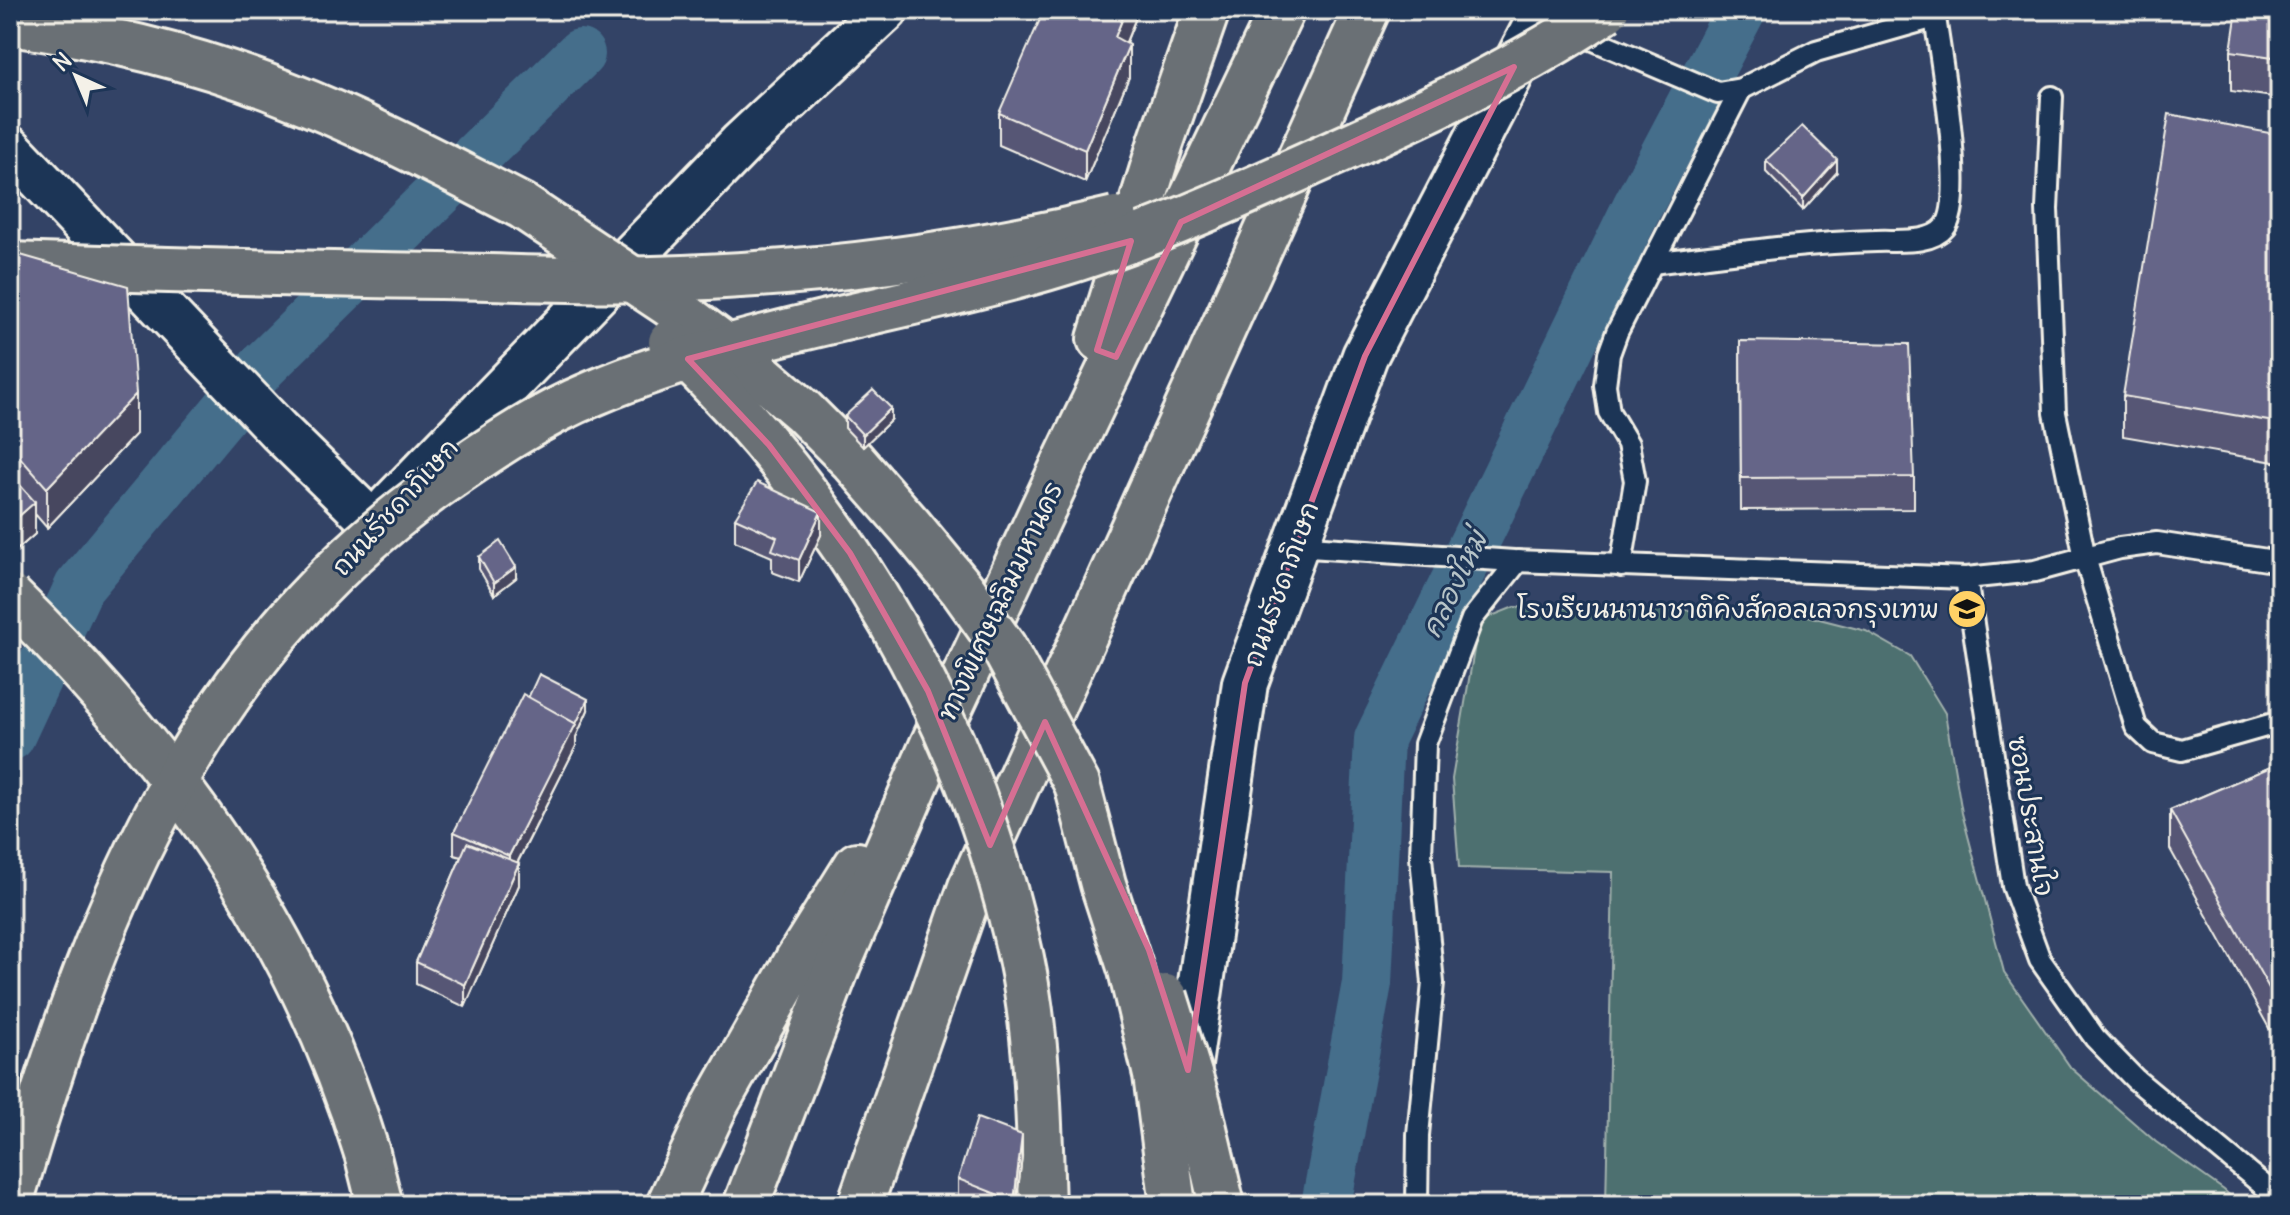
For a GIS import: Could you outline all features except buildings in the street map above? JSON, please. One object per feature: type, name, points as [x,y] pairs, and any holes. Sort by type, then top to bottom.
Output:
[{"type":"highway","points":[[1057,479],[1161,142],[1207,10]]},
{"type":"highway","name":"ทางพิเศษเฉลิมมหานคร","points":[[746,1205],[839,962],[933,744],[1282,10]]},
{"type":"highway","points":[[860,1205],[971,887],[1367,10]]},
{"type":"highway","points":[[10,1203],[77,994],[140,845],[196,744],[251,664],[282,626],[367,541],[414,502],[502,441],[545,416],[648,371],[1096,253],[1170,227],[1485,83],[1542,52],[1606,10]]},
{"type":"highway","points":[[10,23],[169,55],[286,93],[417,153],[522,206],[669,304],[741,358],[803,411],[853,461],[962,589],[1004,648],[1077,784],[1162,987],[1198,1103],[1222,1205]]},
{"type":"highway","points":[[10,265],[228,273],[651,279],[786,272],[941,253],[1069,230],[1234,187],[1340,150]]},
{"type":"highway","points":[[522,206],[677,348],[769,445],[850,553],[928,691],[970,788],[1000,874],[1021,960],[1037,1073],[1042,1205]]},
{"type":"highway","points":[[10,597],[124,717],[233,864],[290,960],[312,1006],[350,1098],[380,1205]]},
{"type":"highway","points":[[669,1205],[716,1104],[797,961],[933,744]]},
{"type":"highway","points":[[1077,784],[1103,884],[1131,970],[1153,1060],[1170,1205]]},
{"type":"highway","points":[[365,1205],[367,1153]]},
{"type":"main road","name":"ถนนรัชดาภิเษก","points":[[10,1140],[107,918],[250,685],[373,523],[742,143],[885,10]]},
{"type":"main road","name":"ถนนรัชดาภิเษก","points":[[1170,1205],[1245,683],[1365,356],[1542,14]]},
{"type":"street","points":[[10,148],[278,430],[373,523]]},
{"type":"lane","points":[[1542,14],[1718,93],[1741,89],[1816,51],[1936,14],[1955,171],[1953,207],[1946,227],[1928,238],[1822,243],[1652,263]]},
{"type":"lane","points":[[1621,566],[1635,481],[1628,444],[1609,412],[1605,385],[1609,354],[1617,332],[1741,89]]},
{"type":"lane","points":[[2052,97],[2047,209],[2055,413],[2085,558],[2136,727],[2153,743],[2182,750],[2280,722]]},
{"type":"lane","points":[[1295,546],[1516,561],[1966,578],[2035,571],[2120,548],[2157,543],[2280,562]]},
{"type":"lane","points":[[1417,1205],[1418,1135],[1433,983],[1421,857],[1425,744],[1472,619],[1516,561]]},
{"type":"lane","name":"ซอนประสานใจ","points":[[1966,578],[2013,886],[2040,960],[2095,1038],[2135,1079],[2280,1199]]},
{"type":"highlighted area","points":[[1514,67],[1365,356],[1245,683],[1188,1070],[1149,950],[1045,722],[990,845],[928,691],[850,553],[769,445],[688,359],[1131,241],[1097,350],[1116,357],[1181,222]]},
{"type":"green space","points":[[1514,607],[1792,612],[1866,631],[1910,656],[1945,713],[1962,813],[2004,972],[2071,1068],[2156,1142],[2240,1205],[1606,1205],[1613,872],[1459,868],[1452,779],[1479,621]]},
{"type":"waterway","name":"คลองใหม่","points":[[1326,1205],[1367,983],[1379,739],[1637,207],[1741,10]]},
{"type":"waterway","points":[[10,736],[79,587],[262,367],[580,54]]},
{"type":"place","name":"โรงเรียนนานาชาติคิงส์คอลเลจกรุงเทพ","points":[[1967,609]]}]
